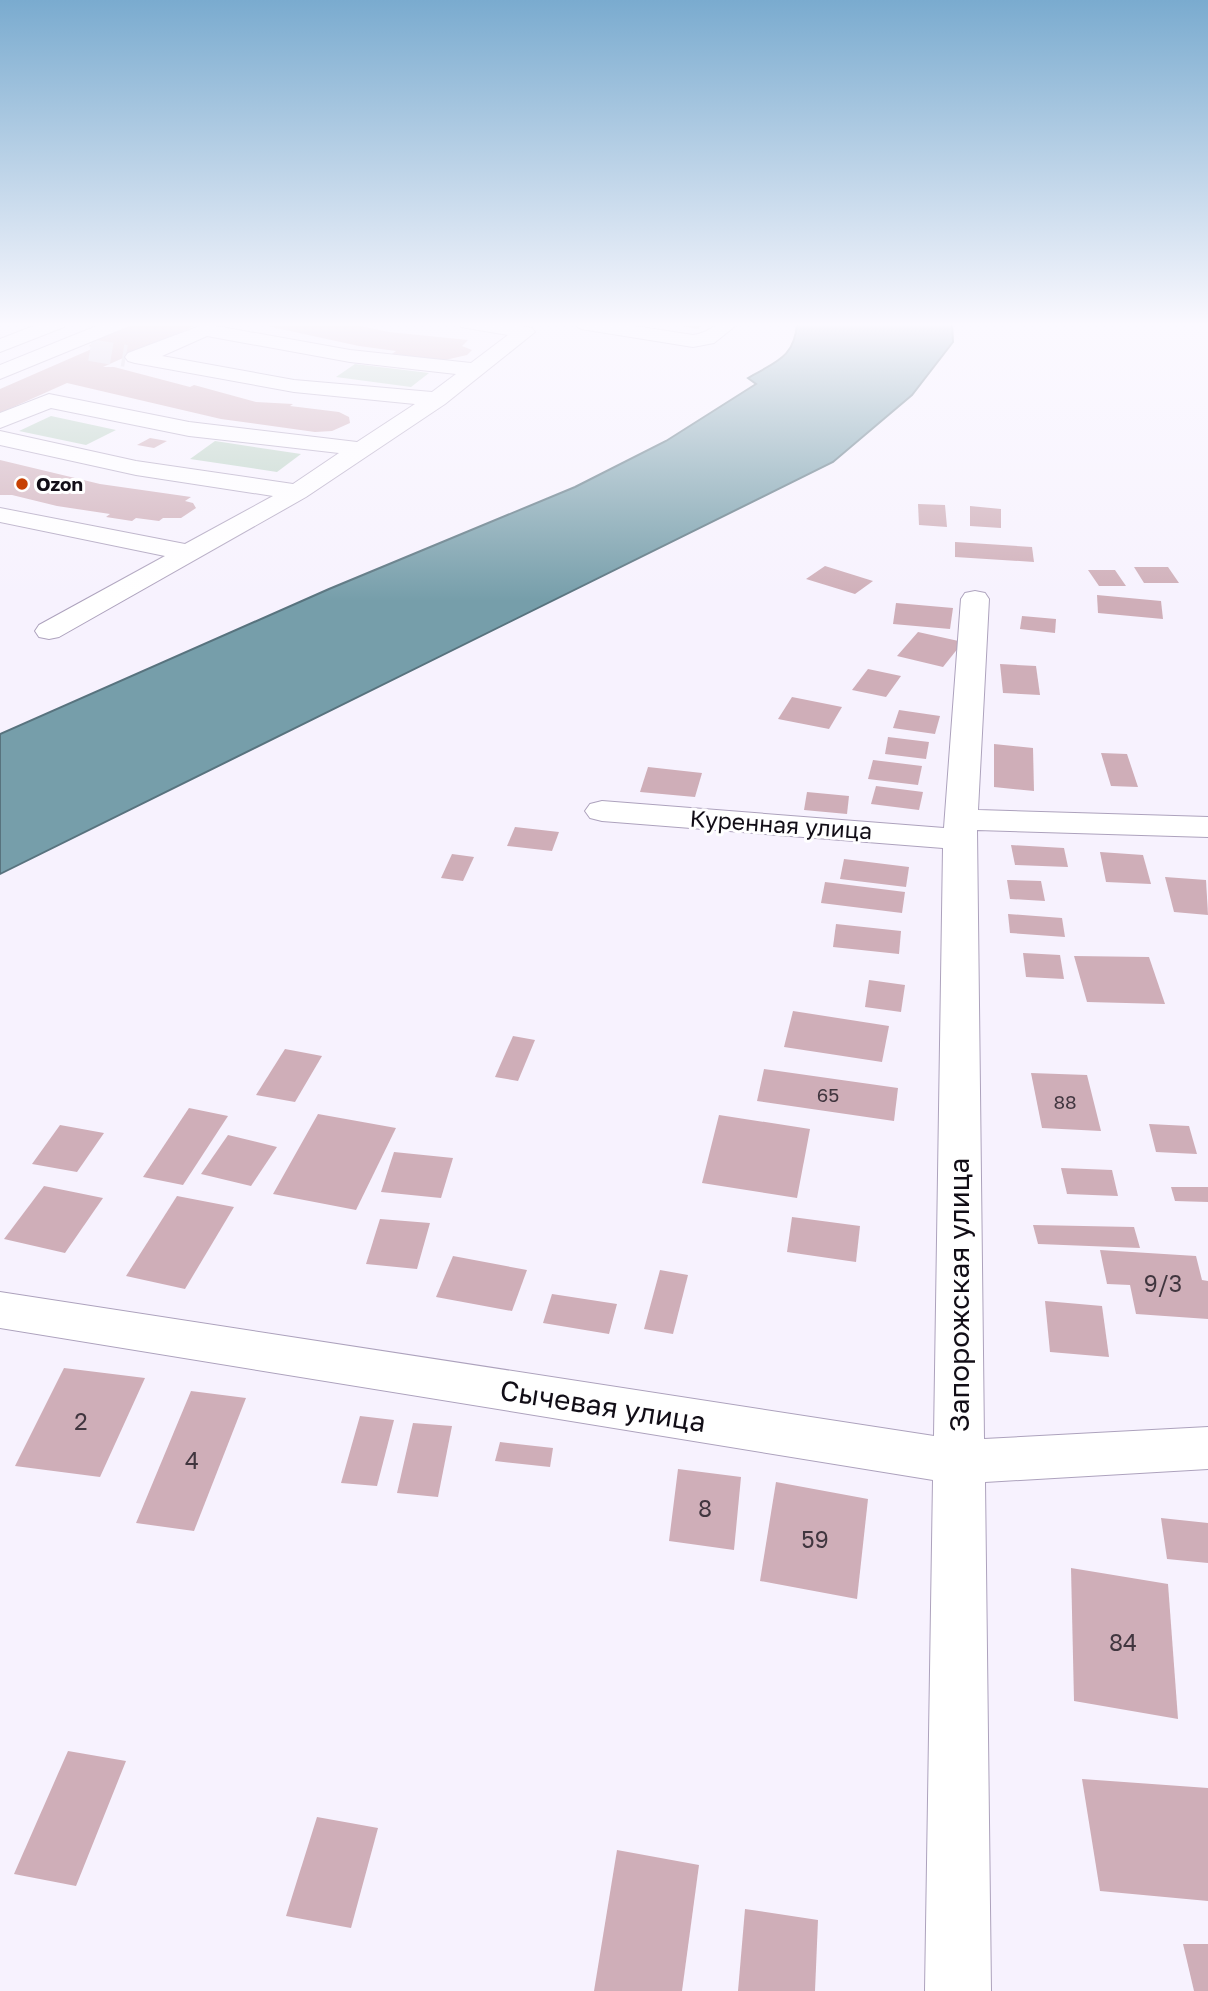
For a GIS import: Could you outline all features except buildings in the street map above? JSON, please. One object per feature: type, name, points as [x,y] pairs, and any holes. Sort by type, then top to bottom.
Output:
[{"type":"street","points":[[128,416],[203,430],[360,449]]},
{"type":"street","points":[[49,631],[297,492],[411,416]]},
{"type":"street","points":[[136,468],[203,430]]},
{"type":"street","points":[[0,438],[136,468],[297,492]]},
{"type":"street","points":[[0,515],[188,553]]},
{"type":"street","name":"Запорожская улица","points":[[958,1991],[962,829],[975,599]]},
{"type":"street","name":"Куренная улица","points":[[603,811],[962,829],[1208,827]]},
{"type":"street","name":"Сычевая улица","points":[[0,1310],[959,1462],[1208,1448]]},
{"type":"green space","points":[[51,416],[116,430],[86,445],[19,431]]},
{"type":"green space","points":[[215,441],[301,454],[277,472],[190,459]]},
{"type":"water","points":[[706,416],[887,416],[833,462],[0,874],[0,734],[329,589],[575,487],[666,441]]},
{"type":"place","name":"Ozon","points":[[22,484]]}]
